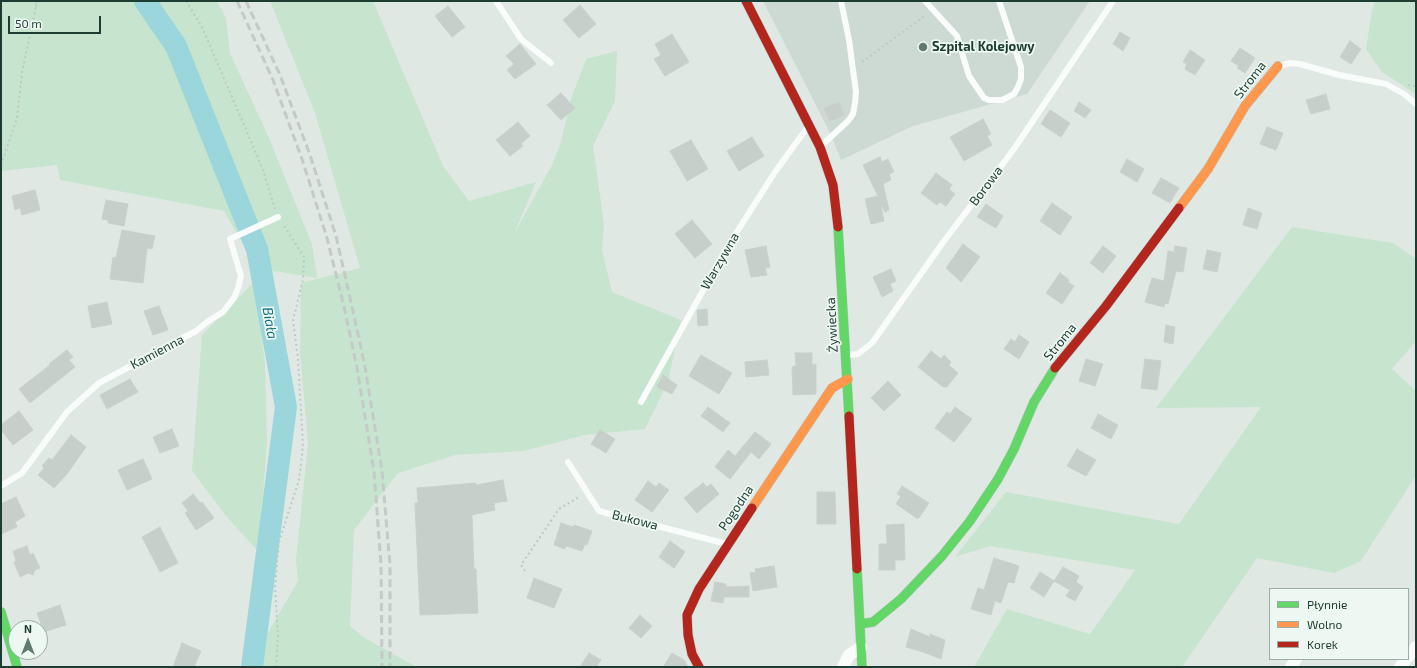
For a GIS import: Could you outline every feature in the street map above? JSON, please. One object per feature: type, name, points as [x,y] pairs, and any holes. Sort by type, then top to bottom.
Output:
[{"type":"street","name":"Żywiecka","points":[[746,1],[808,126],[820,147],[833,185],[839,230],[847,355],[862,667]]},
{"type":"street","name":"Stroma","points":[[860,624],[873,622],[901,599],[942,556],[970,521],[998,479],[1014,449],[1034,402],[1054,369],[1106,306],[1208,169],[1245,106],[1278,66]]},
{"type":"street","name":"Pogodna","points":[[699,667],[692,654],[688,634],[687,615],[699,589],[832,388],[848,379]]},
{"type":"street","points":[[1,612],[16,667]]},
{"type":"street","points":[[844,667],[849,655],[861,647]]},
{"type":"street","points":[[1409,656],[1416,647]]},
{"type":"lane","points":[[496,1],[521,39],[551,63]]},
{"type":"lane","points":[[820,147],[848,121],[853,114],[855,102],[856,92],[849,40],[841,1]]},
{"type":"lane","points":[[925,1],[957,36],[969,76],[984,98],[989,100],[1002,100],[1014,94],[1018,88],[1021,79],[1021,67],[999,1]]},
{"type":"lane","name":"Borowa","points":[[847,355],[858,354],[872,343],[944,241],[1014,149],[1113,1]]},
{"type":"lane","points":[[1278,66],[1290,63],[1300,64],[1339,75],[1386,84],[1416,104]]},
{"type":"lane","name":"Warzywna","points":[[641,402],[726,249],[774,172],[808,126]]},
{"type":"lane","name":"Kamienna","points":[[1,486],[22,473],[67,412],[99,383],[196,331],[207,322],[224,312],[234,298],[241,276],[230,239],[240,233],[278,217]]},
{"type":"lane","name":"Bukowa","points":[[568,462],[599,511],[728,544]]},
{"type":"path","points":[[1,165],[17,118],[22,72],[36,1]]},
{"type":"path","points":[[36,7],[39,1]]},
{"type":"path","points":[[186,1],[202,27],[244,125],[263,170],[278,217],[304,257],[303,280],[293,320],[298,359],[303,446],[298,480],[280,542],[275,587],[278,637],[276,667]]},
{"type":"path","points":[[862,62],[922,17]]},
{"type":"path","points":[[525,571],[521,564],[559,509],[587,492]]},
{"type":"shaded area","name":"Szpital Kolejowy","points":[[763,1],[1090,1],[1027,94],[913,126],[841,160],[831,135]]},
{"type":"green space","points":[[1,1],[217,1],[226,18],[230,53],[269,138],[312,244],[317,278],[256,268],[224,211],[60,180],[57,165],[1,171]]},
{"type":"green space","points":[[270,1],[373,1],[443,166],[469,201],[536,182],[514,234],[552,165],[561,142],[571,99],[586,59],[617,51],[615,101],[593,146],[604,224],[602,250],[612,292],[681,320],[668,382],[645,429],[585,435],[524,451],[455,455],[398,473],[354,530],[350,626],[363,637],[417,667],[248,667],[298,581],[296,560],[308,443],[300,353],[301,283],[360,268],[315,113]]},
{"type":"green space","points":[[1375,1],[1416,1],[1416,94],[1382,72],[1366,49],[1372,10]]},
{"type":"green space","points":[[1292,227],[1393,243],[1416,259],[1416,341],[1392,369],[1416,391],[1416,475],[1361,561],[1334,573],[1257,558],[1182,667],[974,667],[1007,609],[1090,634],[1135,570],[990,546],[955,557],[1006,492],[1179,524],[1261,407],[1156,408]]},
{"type":"green space","points":[[255,281],[265,365],[267,442],[257,550],[226,516],[192,471],[202,335]]},
{"type":"building","points":[[580,5],[596,24],[579,38],[563,20]]},
{"type":"building","points":[[448,6],[465,27],[452,37],[435,16]]},
{"type":"building","points":[[1120,32],[1130,38],[1123,51],[1113,44]]},
{"type":"building","points":[[672,34],[689,62],[665,76],[654,59],[661,55],[655,44]]},
{"type":"building","points":[[1350,41],[1361,49],[1351,64],[1340,57]]},
{"type":"building","points":[[520,44],[536,64],[515,79],[507,70],[514,64],[506,56]]},
{"type":"building","points":[[1240,48],[1255,58],[1245,73],[1237,68],[1239,66],[1231,61]]},
{"type":"building","points":[[1190,50],[1205,60],[1195,75],[1185,69],[1187,64],[1183,62]]},
{"type":"building","points":[[561,93],[575,108],[561,120],[547,105]]},
{"type":"building","points":[[1326,94],[1330,109],[1311,114],[1306,100]]},
{"type":"building","points":[[839,102],[844,115],[830,121],[824,108]]},
{"type":"building","points":[[1079,102],[1091,110],[1085,118],[1074,111]]},
{"type":"building","points":[[1050,110],[1070,123],[1061,137],[1041,124]]},
{"type":"building","points":[[983,119],[991,134],[987,136],[992,145],[964,161],[950,137]]},
{"type":"building","points":[[518,122],[530,136],[521,144],[523,146],[510,156],[496,140]]},
{"type":"building","points":[[1267,127],[1283,133],[1276,150],[1260,144]]},
{"type":"building","points":[[752,137],[764,156],[739,171],[727,151]]},
{"type":"building","points":[[691,140],[708,169],[687,181],[670,151]]},
{"type":"building","points":[[880,157],[882,162],[888,159],[894,172],[889,174],[891,180],[883,184],[889,210],[885,212],[881,206],[884,221],[871,224],[865,199],[878,196],[863,165]]},
{"type":"building","points":[[1127,159],[1144,169],[1137,182],[1120,172]]},
{"type":"building","points":[[936,173],[952,185],[949,189],[955,194],[946,206],[940,202],[937,205],[921,193]]},
{"type":"building","points":[[1161,178],[1179,188],[1170,203],[1152,193]]},
{"type":"building","points":[[35,190],[40,210],[22,215],[20,208],[15,210],[12,196]]},
{"type":"building","points":[[106,200],[128,204],[124,226],[108,223],[108,220],[102,219]]},
{"type":"building","points":[[1052,203],[1072,217],[1060,235],[1040,221]]},
{"type":"building","points":[[986,204],[1003,216],[996,228],[977,217]]},
{"type":"building","points":[[1248,208],[1262,213],[1257,229],[1243,225]]},
{"type":"building","points":[[692,220],[712,244],[695,258],[675,234]]},
{"type":"building","points":[[122,230],[155,236],[152,249],[147,248],[143,283],[110,279],[113,257],[116,258]]},
{"type":"building","points":[[963,244],[980,257],[961,282],[946,268]]},
{"type":"building","points":[[766,246],[770,267],[765,268],[767,275],[751,277],[745,250]]},
{"type":"building","points":[[1103,246],[1116,256],[1103,273],[1090,263]]},
{"type":"building","points":[[1175,246],[1187,248],[1183,272],[1176,271],[1168,304],[1165,303],[1164,307],[1145,302],[1152,278],[1164,281],[1168,251],[1174,252]]},
{"type":"building","points":[[1207,250],[1221,253],[1217,272],[1203,269]]},
{"type":"building","points":[[891,269],[896,281],[890,284],[893,291],[882,297],[873,277]]},
{"type":"building","points":[[1060,273],[1074,286],[1062,304],[1046,293]]},
{"type":"building","points":[[107,302],[112,324],[92,328],[88,306]]},
{"type":"building","points":[[159,306],[168,330],[153,335],[144,311]]},
{"type":"building","points":[[707,309],[708,325],[698,326],[697,310]]},
{"type":"building","points":[[1166,325],[1175,327],[1173,344],[1164,342]]},
{"type":"building","points":[[1019,335],[1029,342],[1019,359],[1004,349],[1011,339],[1015,342]]},
{"type":"building","points":[[67,350],[73,357],[69,360],[75,367],[30,403],[19,389]]},
{"type":"building","points":[[931,351],[941,359],[944,355],[951,362],[949,365],[958,373],[947,387],[943,387],[918,367]]},
{"type":"building","points":[[795,353],[812,353],[812,365],[816,364],[816,394],[793,395],[792,367],[796,366]]},
{"type":"building","points":[[701,355],[732,373],[719,394],[689,376]]},
{"type":"building","points":[[1086,359],[1103,364],[1095,386],[1079,381]]},
{"type":"building","points":[[1145,359],[1161,361],[1157,390],[1141,388]]},
{"type":"building","points":[[767,360],[769,375],[746,377],[745,362]]},
{"type":"building","points":[[663,375],[677,385],[672,394],[657,387]]},
{"type":"building","points":[[130,379],[138,392],[107,409],[100,395]]},
{"type":"building","points":[[888,381],[901,395],[884,411],[871,398]]},
{"type":"building","points":[[708,407],[730,423],[723,432],[701,416]]},
{"type":"building","points":[[955,407],[972,419],[954,442],[935,428],[947,412],[950,414]]},
{"type":"building","points":[[19,411],[33,430],[13,445],[1,430],[1,425]]},
{"type":"building","points":[[1098,414],[1118,425],[1111,439],[1091,428]]},
{"type":"building","points":[[172,429],[179,446],[160,453],[153,437]]},
{"type":"building","points":[[600,430],[615,439],[606,453],[591,444]]},
{"type":"building","points":[[755,432],[771,444],[759,459],[751,452],[730,479],[715,467],[728,450],[735,456]]},
{"type":"building","points":[[71,435],[86,447],[67,474],[54,488],[38,475],[44,468],[42,466],[49,458],[52,460]]},
{"type":"building","points":[[1077,449],[1096,460],[1086,476],[1067,466]]},
{"type":"building","points":[[143,459],[152,479],[127,490],[118,470]]},
{"type":"building","points":[[503,480],[507,501],[494,503],[495,510],[472,515],[474,569],[476,569],[478,613],[420,615],[415,503],[418,503],[417,488],[476,483],[476,485]]},
{"type":"building","points":[[648,481],[656,487],[659,483],[669,490],[652,512],[635,500]]},
{"type":"building","points":[[703,483],[707,487],[711,484],[719,494],[697,513],[684,498]]},
{"type":"building","points":[[902,486],[929,503],[918,519],[896,504],[901,496],[897,494]]},
{"type":"building","points":[[817,492],[835,492],[836,524],[817,524]]},
{"type":"building","points":[[193,494],[200,503],[202,502],[214,518],[196,530],[185,513],[188,511],[182,503]]},
{"type":"building","points":[[16,497],[25,516],[15,522],[17,527],[1,534],[1,504]]},
{"type":"building","points":[[561,523],[573,527],[574,525],[592,531],[587,545],[585,544],[582,551],[566,546],[565,549],[554,545]]},
{"type":"building","points":[[904,524],[905,560],[895,560],[895,570],[879,570],[879,544],[887,544],[886,525]]},
{"type":"building","points":[[160,527],[178,563],[160,572],[142,537]]},
{"type":"building","points":[[670,541],[685,552],[674,568],[659,557]]},
{"type":"building","points":[[27,546],[30,555],[33,553],[40,568],[35,570],[33,575],[28,573],[20,577],[14,562],[16,561],[13,551]]},
{"type":"building","points":[[994,558],[1019,566],[1014,583],[1008,582],[1001,603],[995,601],[991,615],[971,609],[978,588],[984,590]]},
{"type":"building","points":[[774,566],[777,587],[753,591],[750,573],[756,572],[755,569]]},
{"type":"building","points":[[1063,567],[1079,576],[1076,582],[1083,587],[1075,601],[1066,596],[1070,590],[1054,581]]},
{"type":"building","points":[[1040,572],[1054,581],[1044,597],[1030,588]]},
{"type":"building","points":[[534,578],[562,589],[554,608],[527,598]]},
{"type":"building","points":[[715,582],[726,584],[726,587],[749,586],[749,597],[724,597],[723,603],[711,601]]},
{"type":"building","points":[[60,605],[66,625],[48,631],[48,620],[40,620],[37,613]]},
{"type":"building","points":[[640,615],[652,626],[641,638],[629,628]]},
{"type":"building","points":[[911,629],[930,637],[930,634],[945,640],[941,659],[906,647]]},
{"type":"building","points":[[182,643],[201,651],[194,667],[173,667]]},
{"type":"building","points":[[589,653],[601,660],[596,667],[580,667]]},
{"type":"building","points":[[672,653],[684,660],[688,667],[663,667]]},
{"type":"waterway","name":"Biała","points":[[145,1],[176,46],[257,249],[286,407],[252,667]]},
{"type":"railway","points":[[237,1],[273,80],[302,159],[327,238],[345,311],[357,368],[374,471],[381,564],[382,667]]},
{"type":"railway","points":[[246,1],[280,75],[310,155],[336,236],[353,311],[365,367],[382,471],[390,565],[390,667]]},
{"type":"traffic: fast","points":[[838,227],[849,416]]},
{"type":"traffic: fast","points":[[860,624],[873,622],[901,599],[942,556],[970,521],[998,479],[1014,449],[1034,402],[1055,368]]},
{"type":"traffic: fast","points":[[857,569],[862,667]]},
{"type":"traffic: fast","points":[[1,612],[17,667]]},
{"type":"traffic: slow","points":[[1179,208],[1208,169],[1245,106],[1278,66]]},
{"type":"traffic: slow","points":[[752,508],[832,388],[848,379]]},
{"type":"traffic: jam","points":[[746,1],[820,147],[833,185],[838,227]]},
{"type":"traffic: jam","points":[[1055,368],[1106,306],[1179,208]]},
{"type":"traffic: jam","points":[[849,416],[857,569]]},
{"type":"traffic: jam","points":[[699,667],[692,654],[688,635],[687,615],[699,589],[752,508]]},
{"type":"place","name":"Szpital Kolejowy","points":[[923,47]]}]
